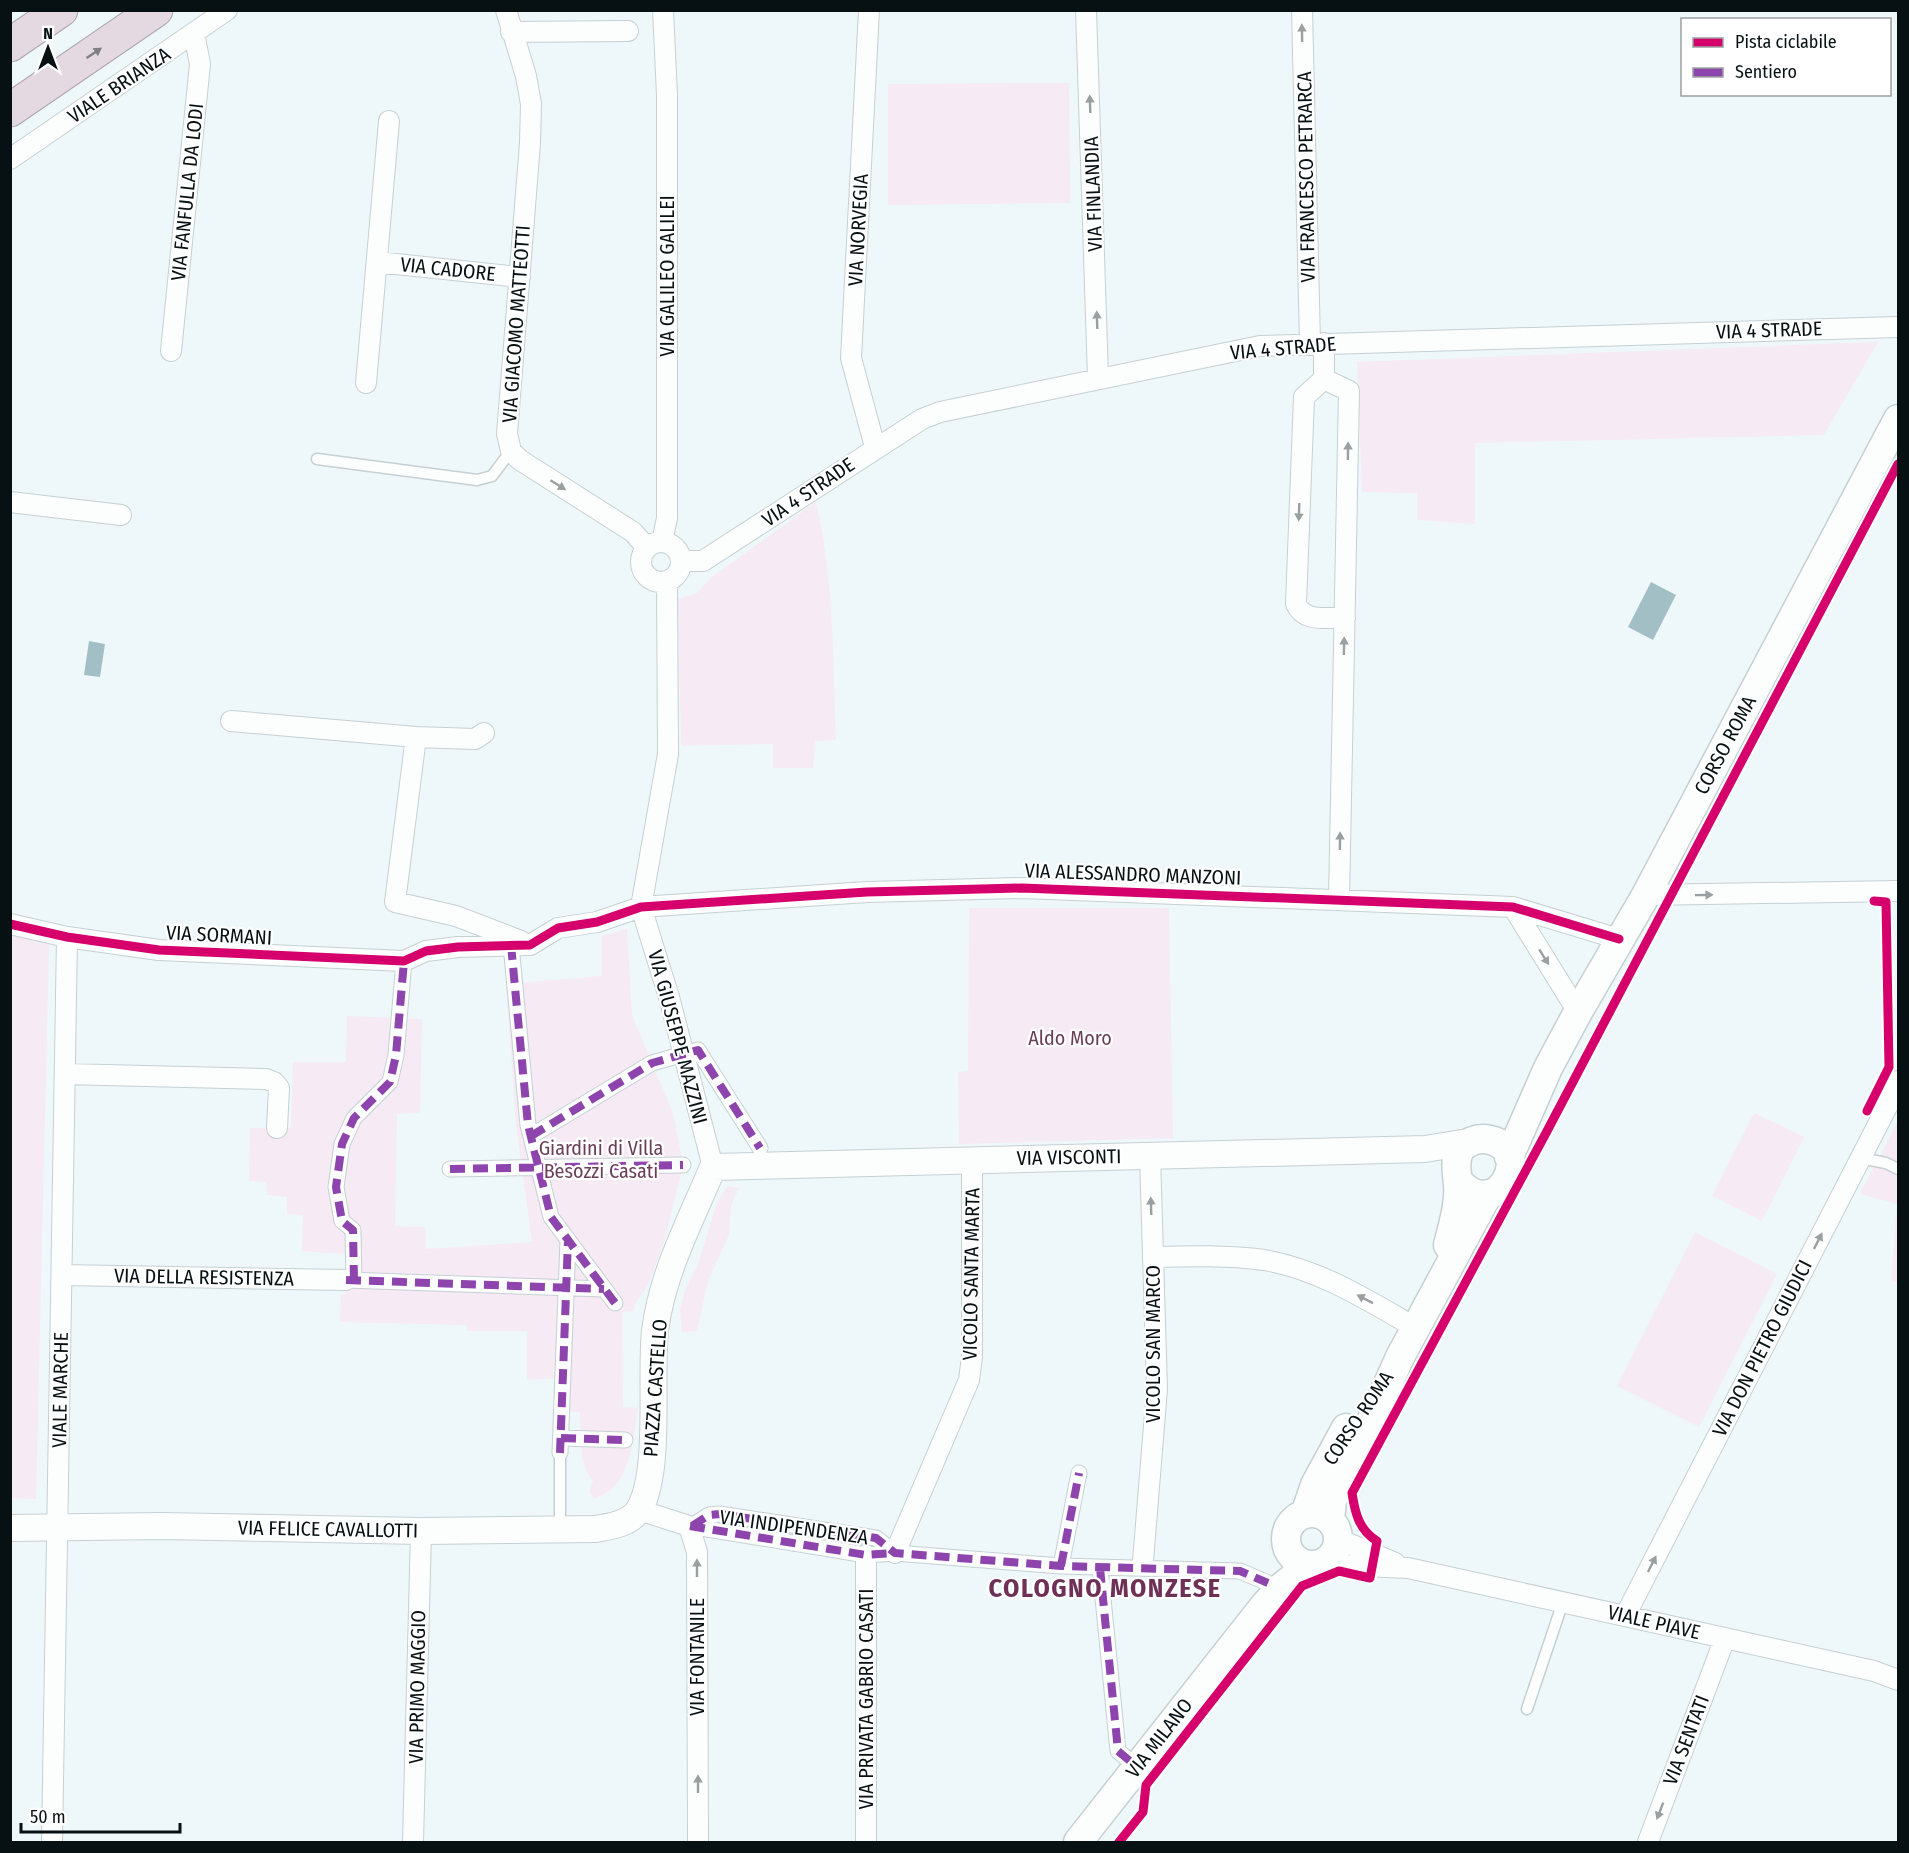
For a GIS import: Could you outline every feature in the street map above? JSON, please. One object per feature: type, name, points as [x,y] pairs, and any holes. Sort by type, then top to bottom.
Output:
[{"type":"highway","points":[[10,45],[61,10]]},
{"type":"highway","points":[[10,110],[156,10]]},
{"type":"main road","name":"CORSO ROMA","points":[[1439,1282],[1455,1219],[1459,1182],[1455,1170],[1456,1160],[1490,1146],[1548,1068],[1619,939],[1646,895],[1899,419]]},
{"type":"main road","name":"CORSO ROMA","points":[[1324,1524],[1336,1490],[1439,1282],[1488,1194],[1505,1184],[1510,1176],[1490,1146]]},
{"type":"main road","points":[[1459,1182],[1471,1192],[1488,1194]]},
{"type":"main road","points":[[1294,1519],[1324,1524],[1336,1549],[1329,1558],[1314,1564],[1297,1561],[1288,1551],[1286,1540],[1288,1527],[1294,1519]]},
{"type":"main road","name":"VIA MILANO","points":[[1241,1634],[1268,1583],[1286,1540]]},
{"type":"main road","name":"VIA MILANO","points":[[1078,1842],[1279,1589],[1314,1564]]},
{"type":"street","name":"VIALE BRIANZA","points":[[10,159],[227,10]]},
{"type":"street","name":"VIA GIACOMO MATTEOTTI","points":[[506,10],[526,76],[531,104],[507,434],[511,451],[520,460],[654,545]]},
{"type":"street","name":"VIA GALILEO GALILEI","points":[[654,545],[667,518],[667,95],[663,10]]},
{"type":"street","name":"VIA NORVEGIA","points":[[869,10],[851,358],[875,447]]},
{"type":"street","name":"VIA FINLANDIA","points":[[1086,10],[1098,378]]},
{"type":"street","name":"VIA FRANCESCO PETRARCA","points":[[1302,10],[1317,343],[1324,379]]},
{"type":"street","points":[[511,32],[628,31]]},
{"type":"street","name":"VIA FANFULLA DA LODI","points":[[171,351],[200,64],[194,33]]},
{"type":"street","name":"VIA CADORE","points":[[366,383],[389,121]]},
{"type":"street","name":"VIA CADORE","points":[[377,262],[520,277]]},
{"type":"street","name":"VIA 4 STRADE","points":[[681,561],[703,561],[875,447],[922,419],[940,412],[1260,346],[1899,327]]},
{"type":"street","points":[[1339,900],[1345,618],[1349,391],[1324,379],[1304,397],[1296,604],[1300,612],[1307,617],[1345,618]]},
{"type":"street","points":[[10,502],[121,515]]},
{"type":"street","points":[[654,545],[675,548],[681,561],[678,573],[667,581],[658,581],[644,572],[642,556],[654,545]]},
{"type":"street","points":[[641,907],[668,754],[667,581]]},
{"type":"street","points":[[231,721],[475,739],[484,733]]},
{"type":"street","points":[[416,736],[395,902],[456,916],[520,945],[531,1136],[551,1217],[615,1303]]},
{"type":"street","name":"VIA ALESSANDRO MANZONI","points":[[520,945],[558,928],[597,922],[641,907],[867,892],[1038,888],[1513,907],[1619,939]]},
{"type":"street","points":[[1646,895],[1899,891]]},
{"type":"street","name":"VIA GIUSEPPE MAZZINI","points":[[641,907],[684,1053],[713,1167]]},
{"type":"street","points":[[1513,907],[1578,1012]]},
{"type":"street","name":"VIA SORMANI","points":[[10,924],[67,937],[159,950],[404,961],[426,951],[458,946],[520,945]]},
{"type":"street","name":"VIALE MARCHE","points":[[52,1842],[67,937]]},
{"type":"street","points":[[404,961],[398,1045],[390,1082],[354,1118],[342,1144],[336,1186],[342,1221],[353,1230],[350,1280],[604,1289]]},
{"type":"street","points":[[531,1136],[652,1063],[698,1050],[760,1148]]},
{"type":"street","points":[[65,1074],[266,1079],[274,1082],[279,1088],[277,1128]]},
{"type":"street","name":"VIA DON PIETRO GIUDICI","points":[[1625,1616],[1899,1081]]},
{"type":"street","name":"VIA VISCONTI","points":[[713,1167],[1490,1146]]},
{"type":"street","points":[[1425,1149],[1441,1156],[1459,1182]]},
{"type":"street","name":"VICOLO SAN MARCO","points":[[1143,1565],[1157,1389],[1150,1155]]},
{"type":"street","name":"VICOLO SANTA MARTA","points":[[894,1553],[969,1380],[972,1357],[972,1160]]},
{"type":"street","points":[[450,1169],[683,1165]]},
{"type":"street","name":"PIAZZA CASTELLO","points":[[639,1510],[649,1477],[656,1331],[667,1276],[713,1167]]},
{"type":"street","points":[[568,1240],[560,1446],[625,1440]]},
{"type":"street","points":[[1153,1257],[1232,1257],[1265,1260],[1302,1270],[1345,1289],[1416,1328]]},
{"type":"street","name":"VIA DELLA RESISTENZA","points":[[62,1275],[350,1280]]},
{"type":"street","points":[[1061,1566],[1079,1473]]},
{"type":"street","points":[[639,1510],[690,1526]]},
{"type":"street","name":"VIA FELICE CAVALLOTTI","points":[[10,1528],[58,1526],[421,1531],[596,1529],[621,1524],[639,1510]]},
{"type":"street","name":"VIA INDIPENDENZA","points":[[690,1526],[709,1515],[720,1514],[876,1538],[894,1553]]},
{"type":"street","name":"VIALE PIAVE","points":[[1324,1524],[1408,1568]]},
{"type":"street","name":"VIA INDIPENDENZA","points":[[690,1526],[866,1555],[894,1553],[1061,1566],[1100,1568],[1143,1565],[1240,1571],[1268,1583]]},
{"type":"street","name":"VIA FONTANILE","points":[[690,1526],[697,1552],[698,1842]]},
{"type":"street","name":"VIA PRIMO MAGGIO","points":[[413,1842],[421,1531]]},
{"type":"street","name":"VIA PRIVATA GABRIO CASATI","points":[[866,1555],[866,1842]]},
{"type":"street","name":"VIALE PIAVE","points":[[1314,1564],[1408,1568],[1874,1671],[1899,1680]]},
{"type":"street","points":[[1100,1568],[1118,1751],[1137,1767]]},
{"type":"street","name":"VIA SENTATI","points":[[1647,1842],[1725,1638]]},
{"type":"street","points":[[1874,1671],[1899,1695]]},
{"type":"lane","points":[[317,459],[477,480],[492,476],[511,451]]},
{"type":"lane","points":[[1860,1158],[1899,1169]]},
{"type":"lane","points":[[560,1446],[560,1529]]},
{"type":"lane","points":[[1527,1709],[1563,1602]]},
{"type":"green space","points":[[1069,83],[1070,203],[888,205],[888,84]]},
{"type":"green space","points":[[1878,342],[1824,435],[1475,443],[1475,524],[1417,520],[1417,493],[1362,492],[1357,362]]},
{"type":"green space","points":[[816,502],[829,590],[836,740],[815,741],[813,768],[773,768],[773,744],[681,746],[678,599],[697,593],[712,577]]},
{"type":"green space","name":"Aldo Moro","points":[[969,908],[1169,908],[1173,1138],[959,1144],[958,1072],[968,1071]]},
{"type":"green space","name":"Giardini di Villa Besozzi Casati","points":[[627,929],[632,1015],[673,1113],[683,1165],[665,1239],[648,1285],[635,1304],[634,1311],[622,1312],[623,1407],[638,1408],[631,1451],[624,1473],[618,1482],[611,1490],[594,1499],[589,1491],[593,1481],[583,1457],[580,1412],[563,1412],[560,1378],[527,1380],[527,1331],[467,1331],[466,1325],[340,1322],[341,1295],[346,1295],[347,1254],[302,1251],[303,1215],[287,1214],[287,1197],[267,1195],[266,1182],[249,1181],[250,1128],[291,1128],[293,1062],[346,1062],[347,1016],[422,1019],[420,1113],[397,1114],[395,1226],[425,1227],[426,1249],[532,1242],[516,1125],[506,984],[602,976],[602,936]]},
{"type":"green space","points":[[11,935],[49,945],[36,1499],[10,1498]]},
{"type":"green space","points":[[1754,1113],[1804,1137],[1762,1221],[1712,1196]]},
{"type":"green space","points":[[1898,1121],[1898,1282],[1891,1281],[1897,1204],[1860,1194]]},
{"type":"green space","points":[[727,1186],[739,1188],[731,1206],[729,1235],[708,1281],[697,1331],[682,1332],[680,1310],[684,1293],[698,1264],[717,1203]]},
{"type":"green space","points":[[1695,1232],[1777,1274],[1699,1427],[1617,1386]]},
{"type":"water","points":[[1651,582],[1676,595],[1653,640],[1628,627]]},
{"type":"water","points":[[89,641],[105,644],[100,677],[84,675]]},
{"type":"marked path","points":[[511,945],[528,1125],[551,1217],[615,1303]]},
{"type":"marked path","points":[[354,1280],[353,1230],[342,1221],[336,1187],[342,1144],[354,1118],[390,1082],[396,1055],[404,961]]},
{"type":"marked path","points":[[531,1136],[652,1063],[698,1050],[760,1148]]},
{"type":"marked path","points":[[450,1169],[683,1165]]},
{"type":"marked path","points":[[560,1453],[568,1240]]},
{"type":"marked path","points":[[346,1280],[604,1289]]},
{"type":"marked path","points":[[561,1438],[625,1440]]},
{"type":"marked path","points":[[1061,1566],[1079,1473]]},
{"type":"marked path","points":[[692,1526],[709,1515],[720,1514],[876,1538],[895,1553],[1061,1566],[1240,1571],[1268,1583]]},
{"type":"marked path","points":[[690,1526],[866,1555],[895,1553]]},
{"type":"marked path","points":[[1100,1568],[1118,1751],[1137,1767]]},
{"type":"cycle path","points":[[1119,1842],[1143,1812],[1146,1785],[1302,1586],[1339,1571],[1370,1578],[1377,1541],[1362,1526],[1352,1493],[1546,1133],[1898,464]]},
{"type":"cycle path","points":[[10,924],[67,937],[159,950],[404,961],[426,951],[458,947],[530,945],[558,928],[597,922],[641,907],[867,892],[1022,888],[1513,907],[1619,939]]},
{"type":"cycle path","points":[[1867,1111],[1889,1067],[1886,902],[1874,901]]},
{"type":"district","name":"COLOGNO MONZESE","points":[[1105,1588]]}]
